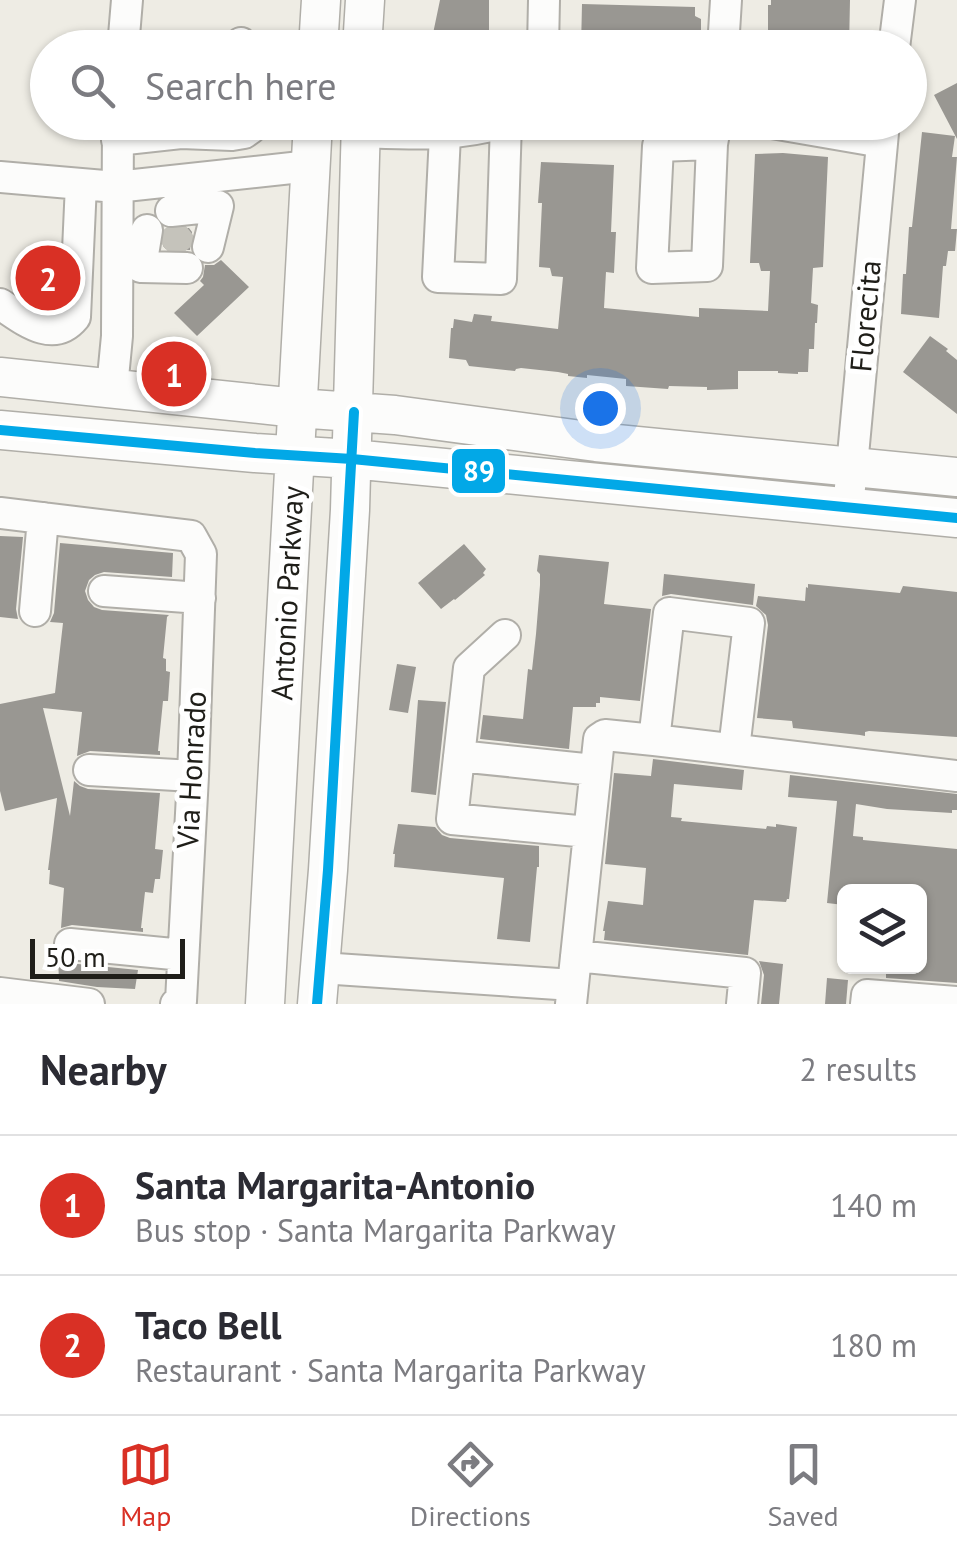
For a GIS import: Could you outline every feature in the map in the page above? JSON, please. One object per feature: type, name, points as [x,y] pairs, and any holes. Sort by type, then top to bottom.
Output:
[{"type":"main road","points":[[319,30],[321,0]]},
{"type":"main road","points":[[363,30],[365,0]]},
{"type":"main road","name":"Antonio Parkway","points":[[265,1004],[312,140]]},
{"type":"main road","name":"Antonio Parkway","points":[[319,986],[352,459],[362,140]]},
{"type":"main road","points":[[0,376],[394,415],[596,442],[957,477]]},
{"type":"main road","points":[[0,430],[352,459],[957,518]]},
{"type":"street","points":[[125,30],[127,0]]},
{"type":"street","points":[[543,30],[544,0]]},
{"type":"street","points":[[724,30],[726,0]]},
{"type":"street","points":[[896,30],[900,0]]},
{"type":"street","points":[[118,140],[116,186],[166,247]]},
{"type":"street","points":[[445,140],[438,277],[501,279],[505,140]]},
{"type":"street","name":"Florecita","points":[[848,508],[881,140]]},
{"type":"street","points":[[0,177],[116,186],[310,166]]},
{"type":"street","points":[[112,388],[118,336],[166,247],[218,206],[219,175]]},
{"type":"street","points":[[0,304],[39,328],[64,327],[75,318],[80,184]]},
{"type":"street","points":[[0,513],[43,518],[35,611]]},
{"type":"street","name":"Via Honrado","points":[[43,518],[190,536],[201,554],[193,776],[180,1001],[176,1004]]},
{"type":"street","points":[[104,591],[200,598]]},
{"type":"street","points":[[654,740],[669,613],[749,622],[734,749]]},
{"type":"street","points":[[505,635],[469,668],[452,819],[588,832]]},
{"type":"street","points":[[573,982],[599,738],[654,740],[957,776]]},
{"type":"street","points":[[459,756],[594,770]]},
{"type":"street","points":[[89,770],[193,776]]},
{"type":"street","points":[[70,944],[183,955]]},
{"type":"street","points":[[319,986],[573,982],[745,973],[742,1004]]},
{"type":"street","points":[[0,993],[89,1004]]},
{"type":"street","points":[[866,1004],[867,995],[957,1002]]},
{"type":"building","points":[[440,0],[489,0],[489,30],[434,30]]},
{"type":"building","points":[[771,0],[850,0],[849,30],[768,30]]},
{"type":"building","points":[[582,4],[695,7],[695,16],[701,19],[701,30],[581,30]]},
{"type":"building","points":[[957,83],[957,139],[934,95]]},
{"type":"building","points":[[927,133],[955,136],[951,229],[957,229],[955,251],[948,251],[943,266],[939,318],[901,314],[903,274],[921,140],[927,140]]},
{"type":"building","points":[[755,154],[828,157],[823,267],[813,268],[811,303],[818,305],[808,372],[738,371],[738,389],[668,389],[626,386],[626,379],[469,366],[466,360],[449,358],[454,319],[472,322],[474,314],[492,316],[491,321],[558,329],[563,277],[552,276],[550,268],[539,267],[541,162],[614,165],[614,273],[606,272],[604,308],[699,317],[699,308],[768,311],[770,271],[761,271],[759,263],[750,263]]},
{"type":"building","points":[[189,228],[190,250],[166,249],[165,229]]},
{"type":"building","points":[[36,243],[60,244],[57,307],[36,305],[32,302],[33,288],[24,288],[26,268],[34,268]]},
{"type":"building","points":[[221,260],[249,287],[197,336],[174,313],[204,285],[200,281],[205,265]]},
{"type":"building","points":[[930,336],[957,360],[957,414],[903,372]]},
{"type":"building","points":[[0,536],[23,537],[18,619],[0,617]]},
{"type":"building","points":[[60,543],[173,553],[172,577],[104,572],[89,580],[85,591],[94,607],[102,610],[169,615],[163,658],[166,671],[170,672],[168,701],[163,701],[160,755],[90,751],[77,756],[82,712],[43,708],[70,816],[74,781],[88,789],[160,793],[155,849],[163,850],[160,879],[155,879],[153,893],[145,892],[143,932],[72,925],[61,928],[64,888],[49,884],[48,870],[57,798],[5,811],[0,791],[0,704],[55,693],[63,623],[50,622]]},
{"type":"building","points":[[464,544],[486,569],[485,575],[441,609],[418,583]]},
{"type":"building","points":[[539,555],[609,562],[604,604],[651,609],[640,701],[600,697],[596,707],[573,707],[569,749],[480,739],[483,715],[523,719],[536,634]]},
{"type":"building","points":[[664,574],[755,584],[753,605],[662,596]]},
{"type":"building","points":[[808,584],[900,593],[903,586],[957,592],[957,737],[869,731],[865,736],[793,728],[792,721],[757,718],[768,625],[766,615],[756,606],[758,596],[805,601]]},
{"type":"building","points":[[397,664],[416,667],[408,713],[389,710]]},
{"type":"building","points":[[418,700],[446,702],[436,795],[411,792]]},
{"type":"building","points":[[653,759],[744,770],[742,790],[674,784],[671,817],[766,829],[776,824],[797,827],[789,899],[754,900],[748,955],[604,940],[608,901],[643,905],[646,868],[605,864],[614,773],[651,776]]},
{"type":"building","points":[[790,775],[957,794],[957,810],[952,813],[856,804],[853,836],[957,849],[957,983],[886,978],[886,974],[927,974],[927,884],[837,884],[837,904],[827,903],[837,801],[788,797]]},
{"type":"building","points":[[398,824],[435,827],[450,838],[539,846],[530,942],[497,939],[504,878],[394,867]]},
{"type":"building","points":[[58,958],[68,963],[138,970],[135,989],[59,981]]},
{"type":"building","points":[[759,961],[783,964],[779,1004],[761,1004],[764,975]]},
{"type":"building","points":[[827,978],[848,980],[846,1004],[825,1004]]},
{"type":"tunnel","points":[[165,248],[189,229]]},
{"type":"transit line","name":"89","points":[[317,1004],[354,412]]},
{"type":"transit line","name":"89","points":[[0,430],[352,459],[957,518]]},
{"type":"place","name":"Taco Bell","points":[[48,278]]},
{"type":"place","name":"Santa Margarita-Antonio","points":[[174,374]]}]
